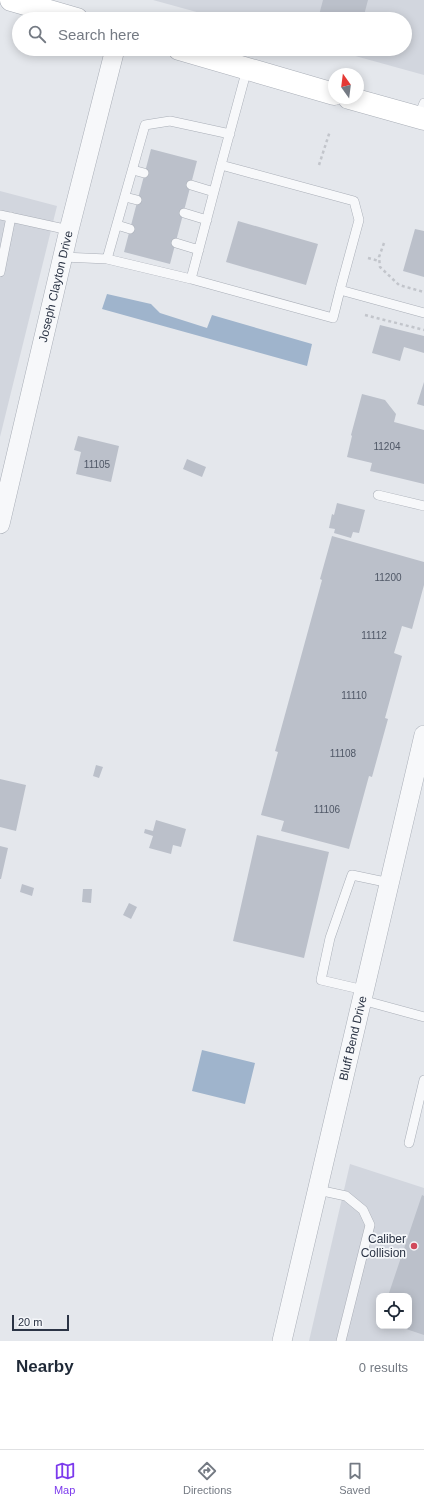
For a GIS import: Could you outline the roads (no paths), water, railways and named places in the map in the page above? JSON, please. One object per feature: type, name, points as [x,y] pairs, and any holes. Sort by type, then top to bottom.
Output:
[{"type":"main road","points":[[11,0],[53,12]]},
{"type":"main road","points":[[203,56],[328,92]]},
{"type":"main road","points":[[364,101],[422,113]]},
{"type":"street","name":"Joseph Clayton Drive","points":[[0,524],[62,257],[113,56]]},
{"type":"street","name":"Bluff Bend Drive","points":[[282,1341],[424,735]]},
{"type":"lane","points":[[191,279],[247,69]]},
{"type":"lane","points":[[107,259],[145,125],[170,121],[230,134]]},
{"type":"lane","points":[[62,257],[107,259],[191,279],[333,318],[359,220],[354,201],[221,165]]},
{"type":"lane","points":[[133,170],[144,173]]},
{"type":"lane","points":[[191,185],[214,192]]},
{"type":"lane","points":[[124,197],[137,200]]},
{"type":"lane","points":[[184,213],[207,220]]},
{"type":"lane","points":[[0,214],[69,230]]},
{"type":"lane","points":[[0,272],[11,217]]},
{"type":"lane","points":[[117,225],[130,229]]},
{"type":"lane","points":[[176,243],[199,250]]},
{"type":"lane","points":[[340,290],[424,313]]},
{"type":"lane","points":[[378,495],[424,506]]},
{"type":"lane","points":[[390,883],[352,876],[330,938],[321,980],[424,1017]]},
{"type":"lane","points":[[409,1143],[424,1080]]},
{"type":"lane","points":[[318,1190],[346,1196],[363,1210],[370,1225],[341,1341]]},
{"type":"water","points":[[107,294],[151,304],[160,313],[207,328],[212,315],[312,344],[307,366],[102,309]]},
{"type":"water","points":[[202,1050],[255,1063],[245,1104],[192,1091]]},
{"type":"place","name":"Caliber Collision","points":[[414,1246]]}]
